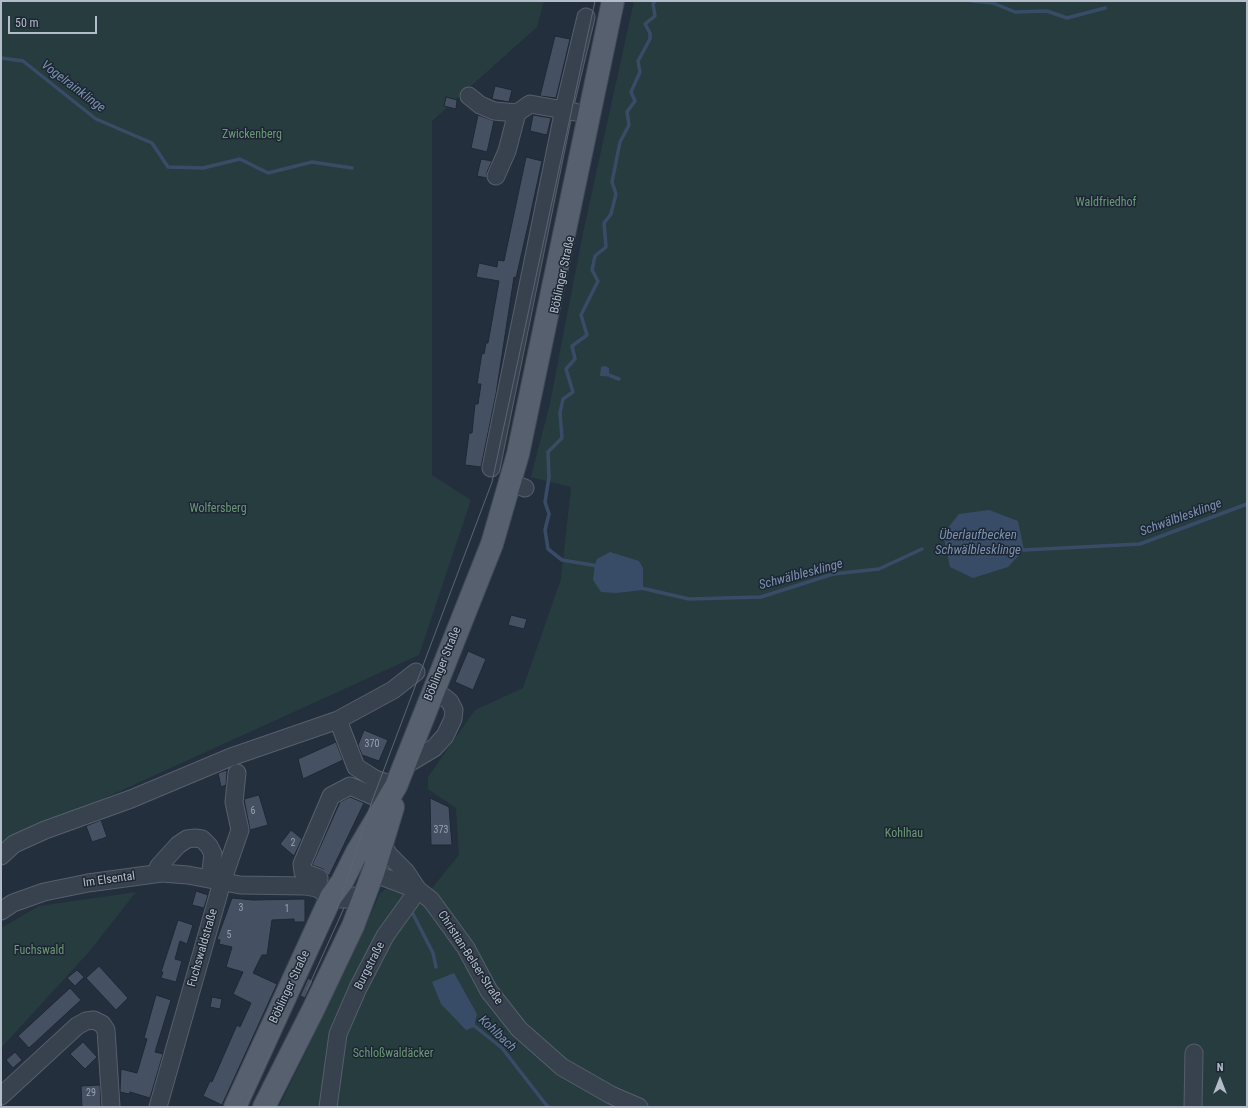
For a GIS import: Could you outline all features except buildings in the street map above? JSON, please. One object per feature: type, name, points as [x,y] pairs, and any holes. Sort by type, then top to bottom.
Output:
[{"type":"main road","name":"Böblinger Straße","points":[[235,1107],[327,890],[342,882],[357,852],[392,793],[492,544],[511,483],[524,425],[613,1]]},
{"type":"main road","name":"Böblinger Straße","points":[[492,544],[503,529],[522,487],[621,1]]},
{"type":"main road","name":"Böblinger Straße","points":[[264,1107],[353,926],[391,816],[392,793]]},
{"type":"street","points":[[491,468],[510,403],[570,110],[586,16]]},
{"type":"street","points":[[469,96],[480,106],[494,111],[517,113],[530,104],[570,110],[593,98]]},
{"type":"street","points":[[570,110],[585,134]]},
{"type":"street","points":[[496,176],[507,151],[517,113]]},
{"type":"street","points":[[510,403],[531,389]]},
{"type":"street","points":[[510,403],[524,425]]},
{"type":"street","points":[[1,856],[14,844],[74,819],[131,799],[231,757],[338,720],[392,690],[416,672]]},
{"type":"street","points":[[392,793],[445,736],[453,719],[454,710],[450,702],[444,697],[431,694]]},
{"type":"street","points":[[338,720],[356,767],[376,779],[392,793]]},
{"type":"street","points":[[216,881],[240,830],[234,802],[237,773]]},
{"type":"street","points":[[327,890],[319,878],[304,872],[302,864],[331,796],[350,786],[392,793]]},
{"type":"street","name":"Böblinger Straße","points":[[369,883],[371,851],[392,793]]},
{"type":"street","points":[[155,874],[159,866],[178,845],[187,839],[195,838],[202,839],[209,846],[213,854],[216,881]]},
{"type":"street","points":[[382,844],[386,851],[406,872],[418,890]]},
{"type":"street","name":"Im Elsental","points":[[1,912],[13,903],[44,892],[88,883],[155,874],[176,874],[216,881]]},
{"type":"street","points":[[216,881],[240,885],[305,886],[327,890],[348,899],[369,883]]},
{"type":"street","name":"Fuchswaldstraße","points":[[158,1107],[216,881]]},
{"type":"street","name":"Christian-Belser-Straße","points":[[369,883],[418,890],[431,900],[466,948],[489,991],[519,1029],[562,1067],[611,1095],[639,1107]]},
{"type":"street","name":"Burgstraße","points":[[328,1107],[338,1034],[385,936],[418,890]]},
{"type":"street","points":[[1,1096],[77,1026],[86,1021],[94,1020],[102,1024],[106,1030],[111,1107]]},
{"type":"street","points":[[1193,1107],[1194,1053]]},
{"type":"green space","name":"Wolfersberg","points":[[1,1],[544,1],[537,27],[432,121],[432,475],[471,500],[419,655],[43,826],[1,848]]},
{"type":"green space","points":[[634,1],[1247,1],[1247,1107],[330,1107],[343,1037],[383,948],[459,855],[456,808],[428,789],[428,777],[475,710],[523,688],[561,579],[571,487],[531,477],[550,403],[584,228]]},
{"type":"green space","points":[[388,887],[401,892],[404,897],[389,914],[363,962],[324,1107],[279,1107],[357,946],[380,893]]},
{"type":"green space","name":"Fuchswald","points":[[136,892],[88,953],[1,1048],[1,928],[39,906]]},
{"type":"water","points":[[605,366],[609,368],[609,373],[615,377],[600,376],[601,367]]},
{"type":"water","name":"Überlaufbecken Schwälblesklinge","points":[[989,510],[1018,521],[1024,550],[1008,567],[973,578],[950,567],[943,534],[959,514]]},
{"type":"water","points":[[610,552],[639,561],[643,568],[643,590],[616,593],[601,592],[593,580],[595,565],[597,559]]},
{"type":"water","points":[[454,973],[477,1014],[474,1027],[466,1030],[441,1004],[432,982]]},
{"type":"waterway","points":[[598,566],[562,560],[548,549],[545,530],[549,514],[545,502],[549,477],[548,452],[562,438],[560,413],[563,399],[573,392],[566,369],[575,359],[572,346],[587,335],[581,315],[598,281],[592,270],[595,256],[606,247],[604,223],[611,214],[616,194],[612,182],[620,142],[629,125],[627,112],[635,101],[631,92],[640,72],[638,61],[650,39],[650,33],[645,24],[655,16],[653,4],[655,1]]},
{"type":"waterway","points":[[972,1],[993,3],[1015,12],[1047,11],[1067,18],[1105,8]]},
{"type":"waterway","name":"Vogelrainklinge","points":[[1,58],[23,61],[96,119],[152,143],[168,167],[203,168],[240,159],[268,173],[312,162],[352,168]]},
{"type":"waterway","points":[[611,376],[619,379]]},
{"type":"waterway","name":"Schwälblesklinge","points":[[1024,550],[1140,544],[1247,504]]},
{"type":"waterway","name":"Schwälblesklinge","points":[[641,588],[689,599],[761,597],[833,574],[879,569],[922,549]]},
{"type":"waterway","name":"Kohlbach","points":[[413,914],[433,953],[436,967]]},
{"type":"waterway","name":"Kohlbach","points":[[472,1024],[502,1048],[549,1107]]},
{"type":"tram line","points":[[245,1107],[341,899],[372,801],[492,482],[595,1]]},
{"type":"tram line","points":[[307,990],[344,908]]},
{"type":"park label","name":"Zwickenberg","points":[[252,135]]},
{"type":"park label","name":"Waldfriedhof","points":[[1106,203]]},
{"type":"park label","name":"Kohlhau","points":[[904,834]]},
{"type":"park label","name":"Schloßwaldäcker","points":[[393,1054]]}]
